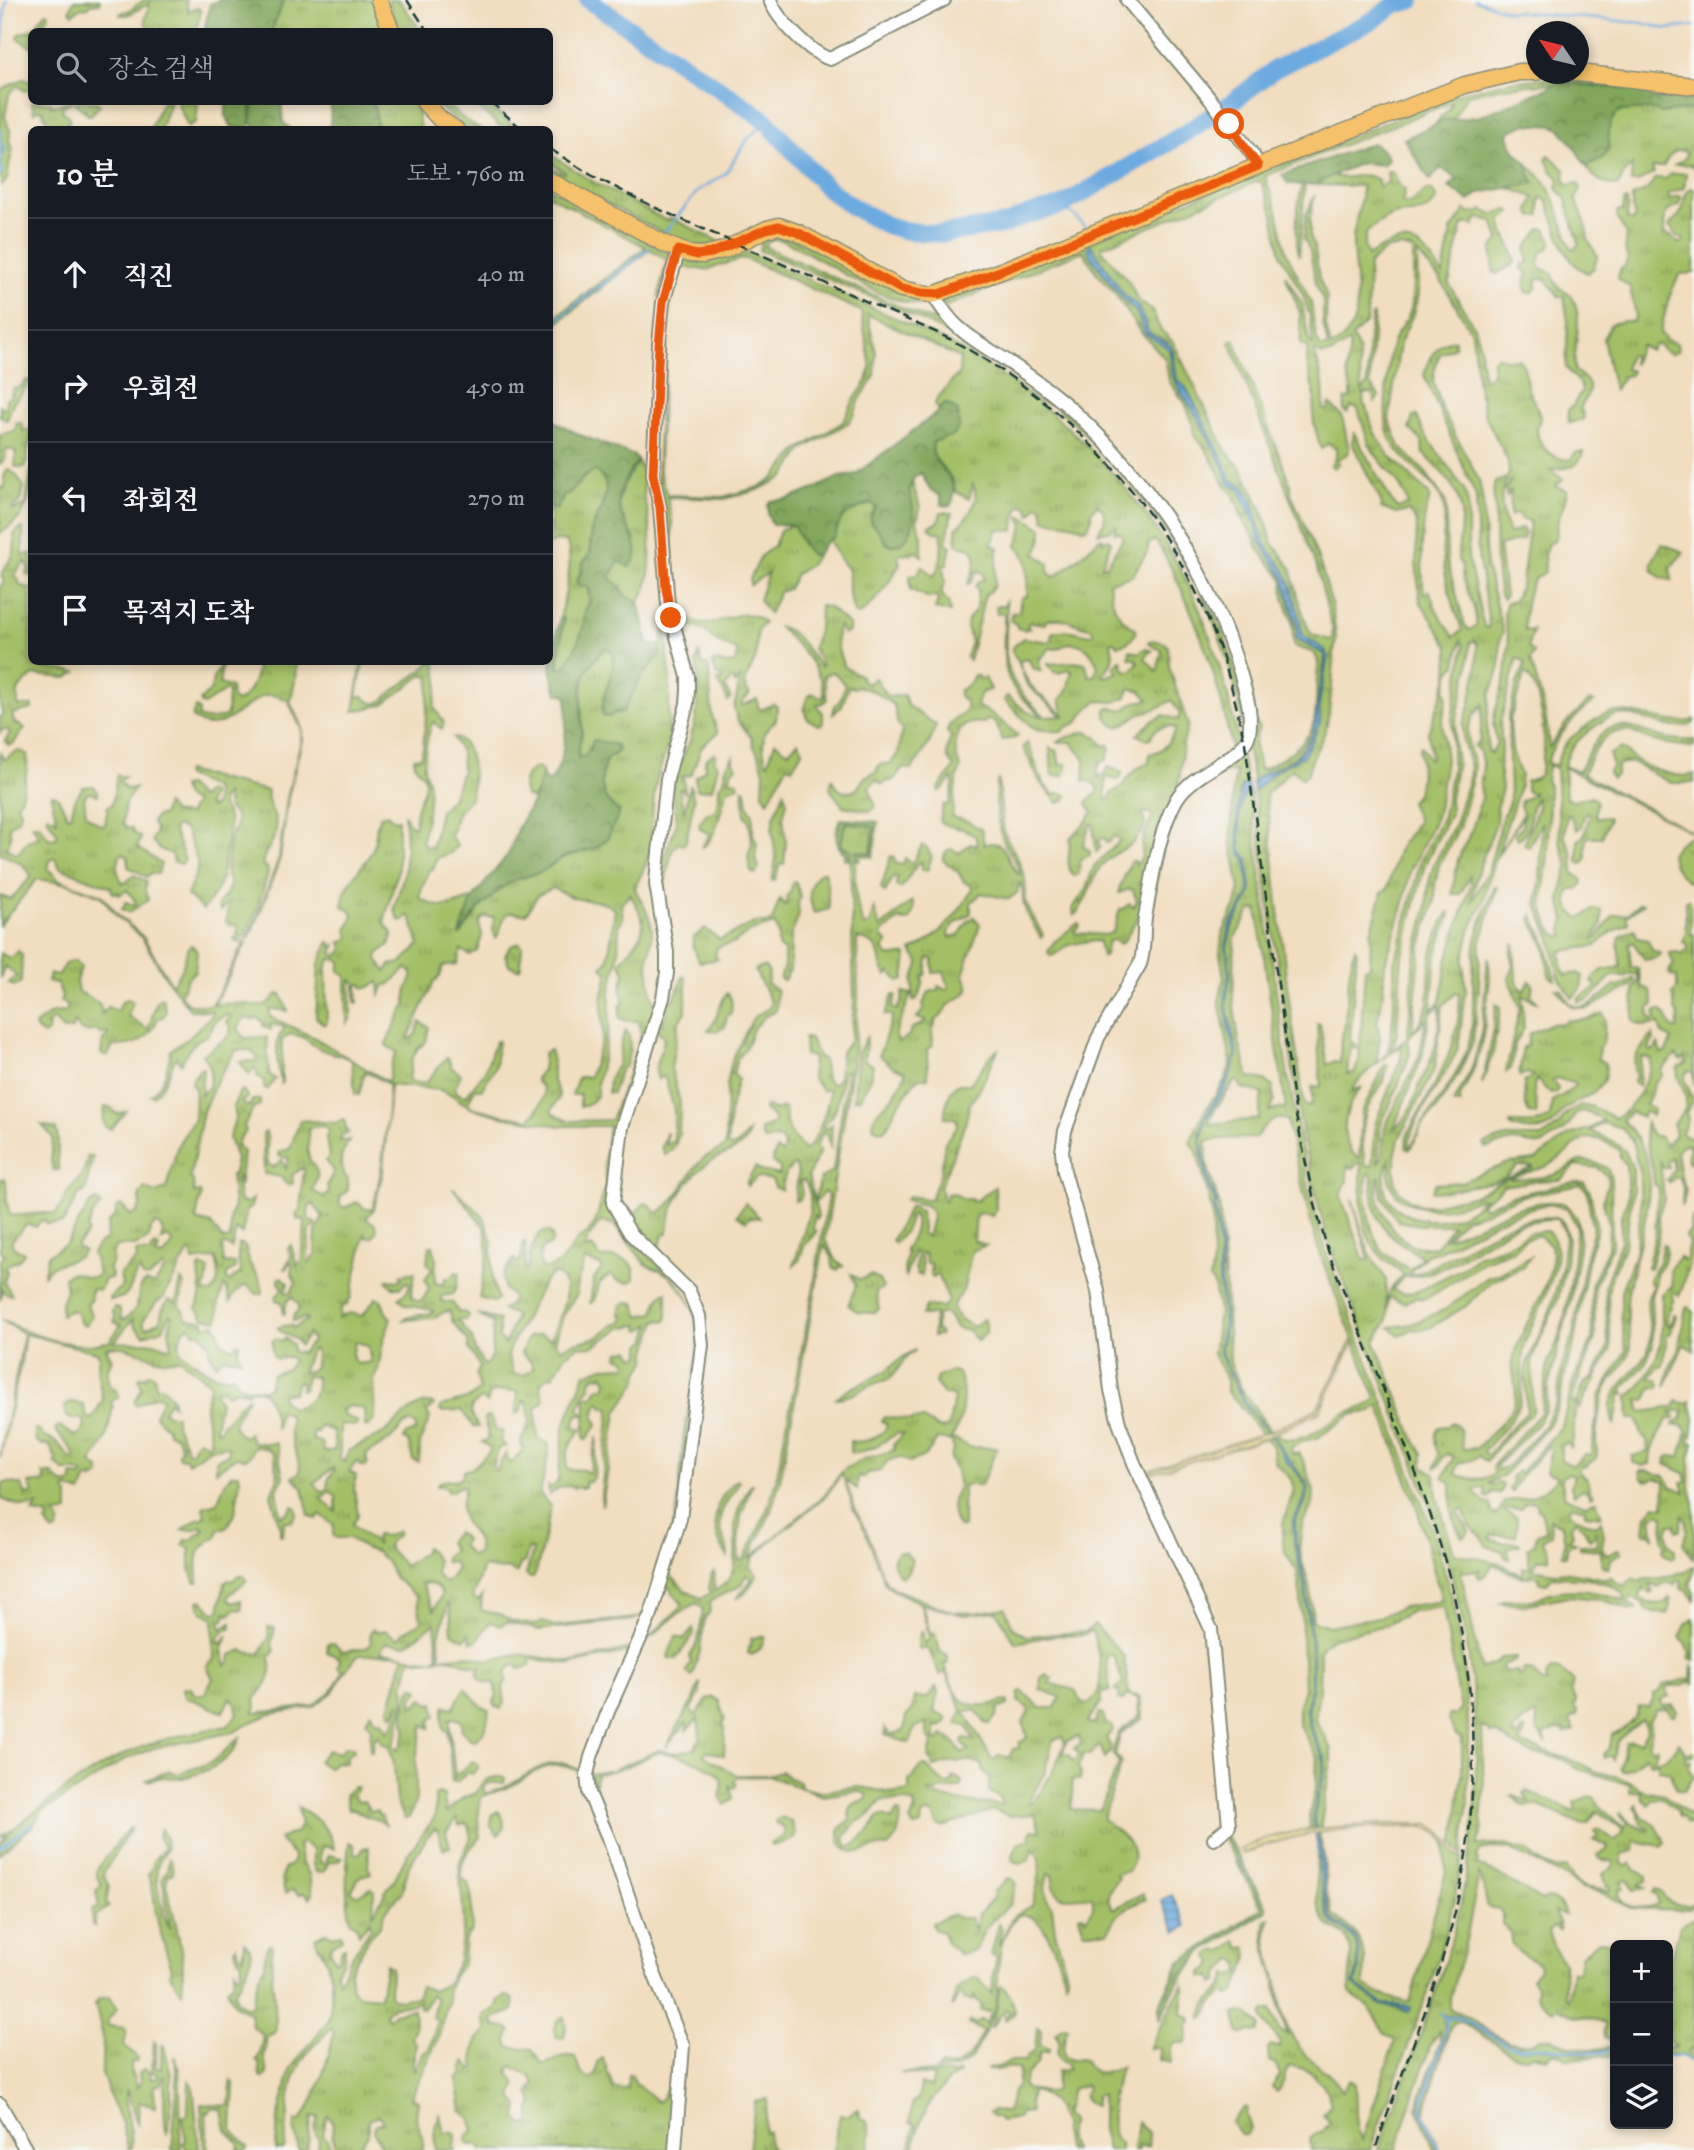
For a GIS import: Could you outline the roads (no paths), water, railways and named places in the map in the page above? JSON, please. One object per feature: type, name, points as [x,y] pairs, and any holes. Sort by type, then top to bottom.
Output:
[{"type":"main road","points":[[380,0],[390,28]]},
{"type":"main road","points":[[553,183],[678,250],[697,255],[712,253],[779,226],[799,233],[901,289],[933,295],[1001,271],[1465,85],[1526,72]]},
{"type":"main road","points":[[1589,74],[1694,86]]},
{"type":"main road","points":[[427,105],[450,126]]},
{"type":"street","points":[[769,0],[774,10],[793,31],[823,57],[830,59],[944,0]]},
{"type":"street","points":[[1127,0],[1210,99],[1258,166]]},
{"type":"street","points":[[675,2150],[683,2046],[652,1968],[612,1847],[589,1793],[587,1775],[609,1709],[651,1614],[680,1519],[702,1345],[699,1316],[689,1292],[630,1233],[613,1203],[622,1127],[663,998],[667,952],[656,884],[667,779],[687,704],[688,677],[668,604],[660,508],[653,474],[663,302],[678,250]]},
{"type":"street","points":[[933,295],[949,317],[970,337],[1039,383],[1081,418],[1114,451],[1138,481],[1172,528],[1199,574],[1229,636],[1248,702],[1249,735],[1245,743],[1230,757],[1194,779],[1176,800],[1154,869],[1140,964],[1098,1038],[1065,1131],[1062,1151],[1064,1171],[1098,1291],[1108,1370],[1119,1423],[1134,1463],[1211,1629],[1229,1826],[1214,1839]]},
{"type":"street","points":[[0,2104],[26,2150]]},
{"type":"water","points":[[1090,244],[1125,296],[1138,307],[1149,333],[1171,346],[1177,380],[1192,399],[1231,480],[1246,490],[1250,497],[1263,540],[1288,578],[1303,636],[1325,650],[1328,656],[1319,704],[1320,721],[1312,741],[1303,756],[1276,770],[1254,791],[1252,783],[1295,758],[1312,736],[1325,654],[1296,638],[1298,627],[1284,578],[1259,540],[1256,525],[1240,489],[1229,483],[1223,465],[1174,379],[1169,349],[1145,333],[1136,311],[1124,300],[1090,255]]},
{"type":"water","points":[[1247,784],[1250,794],[1243,796],[1239,815],[1241,850],[1248,859],[1251,889],[1250,895],[1232,927],[1227,947],[1230,974],[1226,1003],[1237,1055],[1225,1089],[1205,1121],[1201,1142],[1209,1184],[1217,1201],[1215,1208],[1221,1247],[1221,1295],[1225,1322],[1222,1356],[1246,1404],[1267,1432],[1245,1405],[1221,1356],[1219,1349],[1224,1322],[1219,1283],[1219,1248],[1214,1208],[1215,1201],[1208,1185],[1200,1142],[1204,1120],[1230,1074],[1236,1055],[1229,1031],[1225,996],[1229,974],[1226,947],[1230,926],[1249,895],[1246,860],[1239,851],[1237,815],[1241,786]]},
{"type":"water","points":[[1271,1434],[1303,1479],[1287,1462]]},
{"type":"water","points":[[1305,1482],[1308,1486],[1305,1502],[1295,1521],[1296,1544],[1306,1588],[1312,1647],[1312,1685],[1308,1713],[1311,1728],[1325,1758],[1324,1772],[1314,1816],[1316,1829],[1313,1816],[1323,1771],[1323,1758],[1310,1729],[1306,1713],[1311,1685],[1311,1647],[1305,1588],[1294,1544],[1293,1521],[1304,1501],[1307,1487]]},
{"type":"water","points":[[1315,1833],[1321,1851],[1330,1917],[1349,1931],[1357,1942],[1359,1964],[1355,1984],[1383,2004],[1411,2007],[1409,2012],[1382,2005],[1353,1984],[1358,1964],[1356,1943],[1348,1932],[1329,1918],[1323,1895]]},
{"type":"water","points":[[1172,1895],[1187,1926],[1176,1932],[1161,1900]]},
{"type":"waterway","points":[[0,51],[7,0]]},
{"type":"waterway","points":[[588,0],[764,119],[825,186],[851,206],[886,225],[907,231],[942,234],[1007,224],[1027,215],[1061,206],[1187,132],[1275,69],[1373,20],[1395,5],[1412,0]]},
{"type":"waterway","points":[[1475,0],[1509,11],[1642,23],[1667,29],[1694,26]]},
{"type":"waterway","points":[[664,233],[698,191],[725,174],[749,137],[763,126],[764,119]]},
{"type":"waterway","points":[[0,129],[0,142],[4,151],[0,161]]},
{"type":"waterway","points":[[0,162],[0,174]]},
{"type":"waterway","points":[[1061,206],[1086,228]]},
{"type":"waterway","points":[[553,323],[648,249]]},
{"type":"waterway","points":[[0,1848],[31,1824]]},
{"type":"waterway","points":[[1440,2150],[1421,2109],[1447,2025],[1446,2018],[1441,2014]]},
{"type":"waterway","points":[[1446,2018],[1462,2019],[1500,2041],[1517,2047],[1596,2052],[1610,2050]]},
{"type":"waterway","points":[[1673,2056],[1682,2056],[1694,2063]]},
{"type":"railway","points":[[407,0],[425,28]]},
{"type":"railway","points":[[494,105],[518,126]]},
{"type":"railway","points":[[553,151],[591,175],[656,208],[942,335],[1031,391],[1071,425],[1142,503],[1171,547],[1196,593],[1217,641],[1245,743],[1296,1116],[1316,1207],[1332,1261],[1404,1441],[1433,1523],[1452,1589],[1467,1666],[1473,1744],[1472,1784],[1470,1822],[1458,1898],[1438,1971],[1375,2150]]}]
